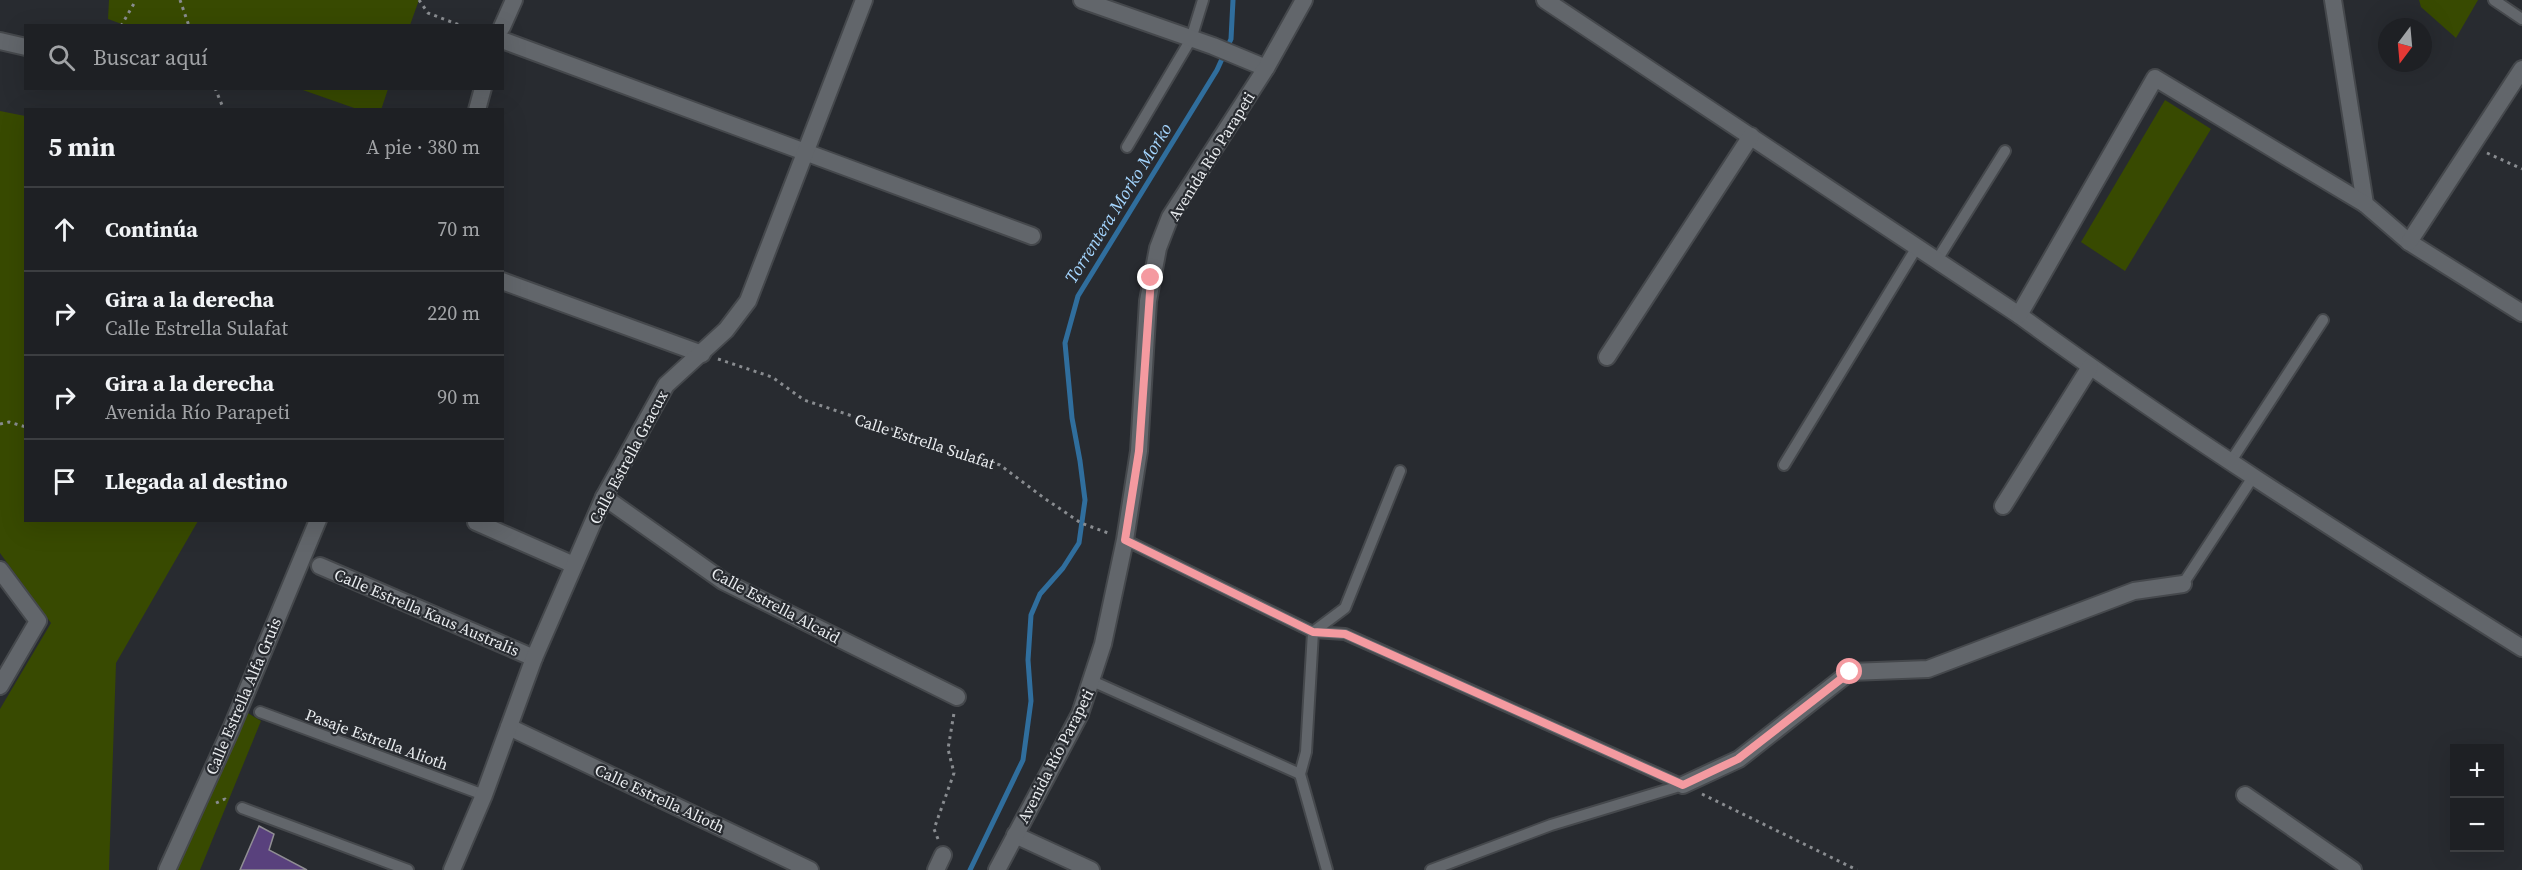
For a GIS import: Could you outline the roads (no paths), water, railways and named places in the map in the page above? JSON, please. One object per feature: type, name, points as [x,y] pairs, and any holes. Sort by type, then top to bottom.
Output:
[{"type":"street","points":[[503,24],[514,0]]},
{"type":"street","name":"Calle Estrella Gracux","points":[[452,870],[484,795],[534,658],[604,497],[666,385],[726,330],[748,301],[864,0]]},
{"type":"street","points":[[1082,0],[1213,46],[1266,68]]},
{"type":"street","name":"Avenida Río Parapeti","points":[[998,870],[1080,714],[1103,644],[1125,540],[1139,451],[1148,301],[1158,248],[1170,218],[1266,68],[1304,0]]},
{"type":"street","points":[[1545,0],[2019,315],[2090,367],[2253,477],[2522,648]]},
{"type":"street","points":[[2333,0],[2365,204]]},
{"type":"street","points":[[0,41],[24,47]]},
{"type":"street","points":[[504,41],[1032,236]]},
{"type":"street","points":[[2409,242],[2522,69]]},
{"type":"street","points":[[2019,315],[2155,78],[2365,204],[2409,242],[2522,313]]},
{"type":"street","points":[[478,108],[482,90]]},
{"type":"street","points":[[1607,357],[1751,136]]},
{"type":"street","points":[[504,282],[702,354]]},
{"type":"street","points":[[2003,506],[2090,367]]},
{"type":"street","name":"Calle Estrella Alcaid","points":[[604,497],[723,580],[957,697]]},
{"type":"street","name":"Calle Estrella Alfa Gruis","points":[[167,870],[231,729],[317,522]]},
{"type":"street","points":[[476,522],[574,565]]},
{"type":"street","name":"Calle Estrella Kaus Australis","points":[[320,566],[534,658]]},
{"type":"street","points":[[0,570],[39,621],[0,686]]},
{"type":"street","points":[[1683,785],[1738,759],[1850,672],[1928,669],[2134,591],[2182,584]]},
{"type":"street","name":"Calle Estrella Alioth","points":[[509,727],[810,870]]},
{"type":"street","points":[[2245,795],[2354,870]]},
{"type":"street","points":[[1015,835],[1091,870]]},
{"type":"lane","points":[[1127,147],[1191,39],[1203,0]]},
{"type":"lane","points":[[2494,0],[2522,19]]},
{"type":"lane","points":[[1937,260],[2005,151]]},
{"type":"lane","points":[[1784,465],[1917,247]]},
{"type":"lane","points":[[2231,461],[2323,320]]},
{"type":"lane","points":[[1327,870],[1300,774],[1306,752],[1313,632],[1345,608],[1400,471]]},
{"type":"lane","points":[[2182,584],[2253,477]]},
{"type":"lane","points":[[1125,540],[1313,632],[1345,634],[1683,785]]},
{"type":"lane","points":[[1092,681],[1300,774]]},
{"type":"lane","name":"Pasaje Estrella Alioth","points":[[260,712],[484,795]]},
{"type":"lane","points":[[1431,870],[1551,825],[1683,785]]},
{"type":"lane","points":[[242,808],[408,870]]},
{"type":"waterway","name":"Torrentera Morko Morko","points":[[970,870],[1023,760],[1031,701],[1028,660],[1031,615],[1040,594],[1063,568],[1079,543],[1085,500],[1072,418],[1065,343],[1078,296],[1217,70],[1231,39],[1233,0]]}]
